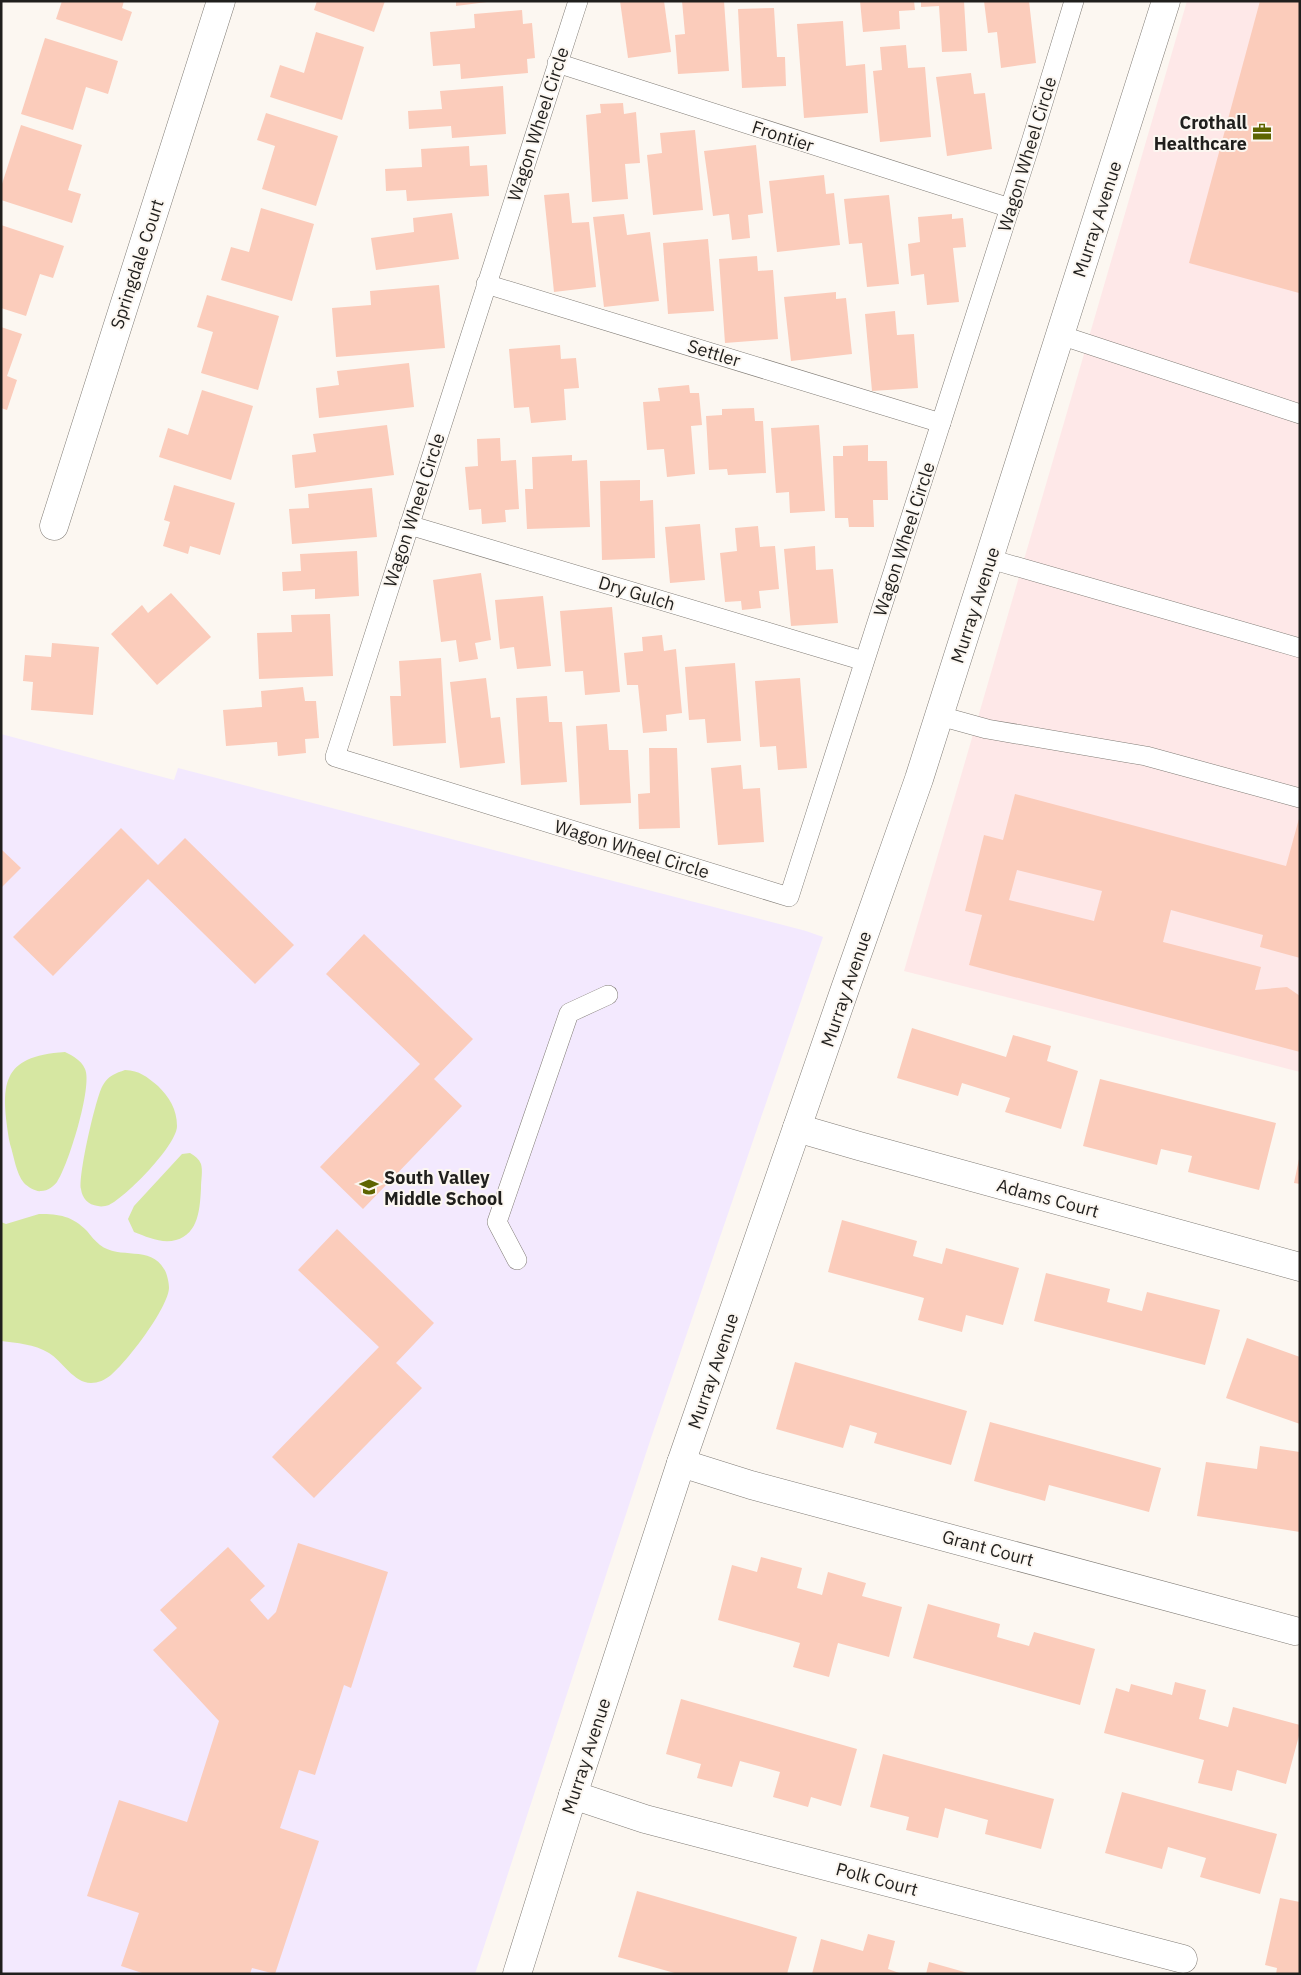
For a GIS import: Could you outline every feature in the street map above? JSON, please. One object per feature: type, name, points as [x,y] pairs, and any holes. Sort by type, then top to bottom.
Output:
[{"type":"street","name":"Springdale Court","points":[[54,526],[221,1]]},
{"type":"street","name":"Murray Avenue","points":[[517,1974],[681,1463],[940,716],[1166,1]]},
{"type":"street","name":"Adams Court","points":[[798,1128],[1300,1267]]},
{"type":"street","name":"Grant Court","points":[[681,1463],[752,1485],[1295,1631]]},
{"type":"street","name":"Polk Court","points":[[573,1795],[645,1818],[1183,1959]]},
{"type":"lane","name":"Wagon Wheel Circle","points":[[578,1],[335,756],[789,897],[1010,208],[1074,1]]},
{"type":"lane","name":"Frontier","points":[[557,63],[1010,208]]},
{"type":"lane","name":"Settler","points":[[486,284],[941,422]]},
{"type":"lane","points":[[1060,335],[1300,414]]},
{"type":"lane","name":"Dry Gulch","points":[[409,525],[864,661]]},
{"type":"lane","points":[[990,560],[1300,648]]},
{"type":"lane","points":[[940,716],[987,729],[1146,756],[1300,798]]},
{"type":"lane","points":[[517,1260],[497,1222],[569,1012],[608,995]]},
{"type":"shaded area","points":[[1187,1],[1300,1],[1300,1072],[904,971]]},
{"type":"shaded area","name":"South Valley Middle School","points":[[1,734],[174,780],[178,768],[823,937],[651,1438],[475,1974],[1,1974]]},
{"type":"green space","points":[[65,1052],[79,1061],[85,1069],[87,1078],[83,1108],[73,1144],[62,1173],[52,1187],[44,1191],[37,1191],[24,1183],[17,1170],[7,1123],[6,1090],[9,1077],[16,1067],[28,1060],[44,1055]]},
{"type":"green space","points":[[125,1070],[143,1075],[154,1082],[169,1099],[177,1120],[175,1135],[160,1157],[127,1192],[109,1205],[94,1205],[86,1200],[81,1189],[82,1169],[88,1136],[103,1085],[110,1077]]},
{"type":"green space","points":[[190,1153],[197,1158],[202,1167],[199,1211],[194,1226],[184,1237],[171,1241],[155,1239],[134,1232],[128,1219],[134,1206],[182,1154]]},
{"type":"green space","points":[[39,1214],[59,1215],[71,1219],[87,1231],[100,1245],[116,1252],[151,1257],[158,1262],[166,1273],[169,1288],[162,1308],[146,1334],[127,1359],[111,1375],[101,1381],[91,1383],[79,1379],[49,1353],[37,1348],[25,1344],[1,1341],[1,1222],[6,1224]]},
{"type":"building","points":[[62,1],[124,1],[122,8],[132,12],[122,41],[56,19]]},
{"type":"building","points":[[317,1],[385,1],[374,32],[314,10]]},
{"type":"building","points":[[456,1],[487,1],[487,2],[456,6]]},
{"type":"building","points":[[620,1],[664,1],[671,52],[628,58]]},
{"type":"building","points":[[682,1],[724,1],[729,71],[678,74],[675,35],[685,34]]},
{"type":"building","points":[[860,1],[914,1],[915,10],[899,11],[900,29],[863,32]]},
{"type":"building","points":[[921,1],[964,1],[967,51],[942,52],[939,6],[921,7]]},
{"type":"building","points":[[984,1],[1029,1],[1036,63],[1001,68],[997,32],[988,33]]},
{"type":"building","name":"Crothall Healthcare","points":[[1260,1],[1300,1],[1299,293],[1189,263]]},
{"type":"building","points":[[774,8],[777,57],[785,57],[786,86],[742,88],[738,9]]},
{"type":"building","points":[[522,10],[523,24],[532,23],[535,58],[527,59],[528,73],[461,79],[460,64],[433,66],[430,32],[475,28],[474,14]]},
{"type":"building","points":[[843,21],[846,66],[865,64],[868,113],[804,118],[797,24]]},
{"type":"building","points":[[316,32],[364,47],[342,120],[270,97],[280,65],[304,73]]},
{"type":"building","points":[[45,38],[118,61],[108,94],[86,87],[73,130],[21,114]]},
{"type":"building","points":[[906,45],[908,68],[925,67],[931,137],[880,142],[873,71],[882,70],[880,47]]},
{"type":"building","points":[[971,73],[974,94],[985,93],[992,149],[947,156],[936,77]]},
{"type":"building","points":[[503,86],[506,134],[452,138],[451,126],[409,129],[408,111],[442,109],[440,91]]},
{"type":"building","points":[[623,103],[624,114],[636,112],[640,163],[625,164],[628,199],[592,202],[586,115],[601,113],[600,104]]},
{"type":"building","points":[[266,113],[338,136],[316,206],[262,189],[275,146],[257,140]]},
{"type":"building","points":[[21,125],[82,145],[68,190],[81,194],[72,223],[1,200],[1,187]]},
{"type":"building","points":[[695,130],[703,210],[653,215],[647,155],[662,153],[660,133]]},
{"type":"building","points":[[756,145],[763,213],[748,215],[750,238],[732,240],[729,214],[713,216],[704,151]]},
{"type":"building","points":[[469,146],[470,166],[487,165],[489,196],[407,201],[406,190],[386,191],[385,169],[422,167],[421,149]]},
{"type":"building","points":[[824,175],[826,194],[834,193],[840,245],[777,252],[769,181]]},
{"type":"building","points":[[569,193],[572,223],[589,222],[596,287],[554,292],[544,195]]},
{"type":"building","points":[[889,195],[899,284],[867,287],[862,243],[849,244],[844,199]]},
{"type":"building","points":[[261,208],[314,224],[292,301],[221,280],[231,247],[249,252]]},
{"type":"building","points":[[452,213],[459,259],[376,270],[371,238],[414,232],[413,218]]},
{"type":"building","points":[[624,214],[627,235],[650,232],[659,301],[604,307],[593,217]]},
{"type":"building","points":[[952,214],[952,219],[963,218],[966,247],[953,248],[959,302],[927,305],[924,274],[911,276],[908,244],[920,242],[918,217]]},
{"type":"building","points":[[1,225],[64,246],[53,278],[40,274],[26,316],[1,308]]},
{"type":"building","points":[[708,239],[714,311],[668,314],[663,243]]},
{"type":"building","points":[[757,256],[758,271],[773,270],[778,339],[725,343],[719,259]]},
{"type":"building","points":[[439,285],[445,348],[336,357],[332,308],[371,305],[370,291]]},
{"type":"building","points":[[836,292],[836,299],[846,298],[852,354],[791,361],[784,297]]},
{"type":"building","points":[[207,295],[279,316],[258,390],[201,373],[213,332],[197,327]]},
{"type":"building","points":[[895,311],[897,335],[914,334],[918,388],[872,391],[865,314]]},
{"type":"building","points":[[1,327],[22,334],[7,376],[17,380],[7,410],[1,408]]},
{"type":"building","points":[[560,345],[561,359],[576,358],[579,388],[564,389],[566,420],[531,423],[529,407],[514,408],[509,349]]},
{"type":"building","points":[[409,363],[414,407],[319,418],[316,388],[339,385],[337,371]]},
{"type":"building","points":[[689,385],[690,393],[699,393],[702,425],[691,426],[695,474],[667,477],[664,449],[647,450],[643,402],[660,401],[658,388]]},
{"type":"building","points":[[202,390],[253,406],[231,480],[159,457],[168,428],[188,435]]},
{"type":"building","points":[[754,408],[755,421],[763,421],[766,473],[728,475],[727,469],[709,470],[706,416],[722,415],[722,409]]},
{"type":"building","points":[[387,425],[394,475],[295,488],[292,455],[316,452],[313,434]]},
{"type":"building","points":[[819,425],[825,511],[790,513],[789,492],[776,493],[771,428]]},
{"type":"building","points":[[500,438],[501,461],[516,460],[519,509],[505,510],[506,522],[482,524],[481,509],[469,510],[465,467],[478,466],[477,439]]},
{"type":"building","points":[[868,445],[868,461],[887,461],[888,500],[873,500],[874,527],[849,527],[848,518],[835,518],[833,456],[843,456],[843,446]]},
{"type":"building","points":[[572,455],[572,461],[587,460],[590,527],[527,529],[525,489],[533,489],[532,457]]},
{"type":"building","points":[[640,480],[640,501],[653,500],[655,558],[602,560],[600,481]]},
{"type":"building","points":[[174,485],[235,503],[220,555],[190,546],[188,554],[163,546],[170,522],[164,520]]},
{"type":"building","points":[[372,488],[377,537],[292,544],[289,509],[309,508],[308,494]]},
{"type":"building","points":[[700,524],[705,580],[670,583],[665,527]]},
{"type":"building","points":[[758,526],[760,547],[775,546],[779,589],[759,591],[761,608],[742,610],[741,601],[725,602],[720,553],[737,551],[735,528]]},
{"type":"building","points":[[815,546],[816,570],[833,569],[838,623],[791,626],[784,549]]},
{"type":"building","points":[[357,551],[359,596],[315,599],[315,589],[283,591],[282,572],[301,571],[300,554]]},
{"type":"building","points":[[481,573],[491,640],[475,643],[478,659],[459,662],[456,640],[441,642],[433,580]]},
{"type":"building","points":[[171,593],[211,637],[157,685],[111,634],[142,605],[148,613]]},
{"type":"building","points":[[543,596],[551,666],[517,669],[514,647],[500,649],[495,600]]},
{"type":"building","points":[[612,607],[620,692],[585,695],[583,671],[565,672],[560,611]]},
{"type":"building","points":[[330,614],[333,676],[259,679],[257,633],[292,632],[291,615]]},
{"type":"building","points":[[662,635],[664,651],[676,649],[682,713],[666,715],[667,731],[643,733],[638,685],[627,685],[624,653],[643,651],[642,637]]},
{"type":"building","points":[[52,643],[99,647],[93,715],[31,710],[33,682],[23,681],[25,655],[51,657]]},
{"type":"building","points":[[441,658],[446,743],[393,746],[390,696],[401,696],[399,661]]},
{"type":"building","points":[[735,663],[741,741],[707,743],[705,719],[689,720],[685,667]]},
{"type":"building","points":[[486,678],[491,718],[500,717],[505,763],[460,768],[450,682]]},
{"type":"building","points":[[800,678],[807,768],[778,770],[776,746],[760,747],[755,681]]},
{"type":"building","points":[[303,687],[305,701],[316,701],[319,738],[305,739],[306,753],[278,756],[277,742],[226,746],[223,710],[262,707],[261,691]]},
{"type":"building","points":[[547,696],[549,722],[562,722],[567,782],[521,785],[516,698]]},
{"type":"building","points":[[607,724],[609,750],[628,750],[631,803],[580,805],[576,726]]},
{"type":"building","points":[[649,748],[677,748],[680,828],[639,829],[638,794],[650,793]]},
{"type":"building","points":[[741,765],[743,789],[760,788],[764,842],[718,845],[711,768]]},
{"type":"building","points":[[1015,794],[1286,866],[1300,815],[1300,958],[1260,947],[1263,935],[1171,910],[1163,942],[1261,967],[1255,990],[1287,987],[1300,996],[1300,1052],[969,965],[982,915],[965,911],[984,835],[1003,840]],"holes":[[[1017,870],[1102,891],[1094,921],[1009,900]]]},
{"type":"building","points":[[121,828],[158,865],[185,838],[294,945],[255,984],[148,879],[53,976],[13,937]]},
{"type":"building","points":[[1,849],[21,868],[1,888]]},
{"type":"building","points":[[364,934],[473,1039],[434,1079],[462,1106],[363,1209],[320,1167],[420,1064],[326,974]]},
{"type":"building","points":[[912,1028],[1006,1057],[1013,1035],[1051,1046],[1047,1061],[1078,1071],[1061,1129],[1005,1112],[1010,1098],[962,1083],[958,1096],[897,1078]]},
{"type":"building","points":[[1100,1079],[1276,1123],[1259,1190],[1188,1172],[1192,1156],[1161,1149],[1157,1165],[1083,1146]]},
{"type":"building","points":[[1300,1159],[1300,1184],[1294,1183]]},
{"type":"building","points":[[842,1220],[917,1241],[913,1256],[942,1264],[946,1248],[1019,1268],[1003,1325],[966,1315],[962,1332],[918,1320],[924,1298],[828,1272]]},
{"type":"building","points":[[337,1229],[434,1323],[396,1363],[422,1388],[314,1498],[272,1457],[379,1347],[298,1270]]},
{"type":"building","points":[[1046,1273],[1110,1289],[1107,1302],[1142,1311],[1147,1292],[1220,1310],[1205,1365],[1034,1321]]},
{"type":"building","points":[[1247,1338],[1300,1357],[1300,1424],[1226,1398]]},
{"type":"building","points":[[795,1362],[967,1411],[951,1465],[874,1443],[877,1433],[850,1425],[843,1448],[776,1429]]},
{"type":"building","points":[[990,1422],[1161,1468],[1149,1512],[1049,1485],[1045,1501],[974,1481]]},
{"type":"building","points":[[1260,1446],[1300,1452],[1300,1532],[1197,1516],[1206,1462],[1257,1469]]},
{"type":"building","points":[[298,1543],[388,1572],[351,1688],[344,1685],[315,1775],[299,1770],[280,1828],[319,1841],[275,1974],[252,1968],[250,1974],[145,1974],[121,1966],[139,1913],[87,1896],[119,1800],[187,1822],[219,1721],[153,1650],[177,1628],[160,1610],[228,1547],[265,1586],[250,1600],[268,1620],[276,1612]]},
{"type":"building","points":[[761,1557],[802,1568],[797,1588],[822,1595],[828,1572],[866,1583],[862,1596],[902,1607],[889,1657],[838,1643],[829,1677],[793,1667],[800,1643],[718,1620],[732,1565],[757,1572]]},
{"type":"building","points":[[928,1604],[1000,1624],[997,1637],[1029,1646],[1034,1632],[1095,1649],[1080,1705],[913,1658]]},
{"type":"building","points":[[1175,1682],[1206,1690],[1199,1719],[1228,1727],[1233,1707],[1300,1725],[1300,1732],[1286,1784],[1237,1770],[1232,1791],[1198,1783],[1204,1760],[1104,1733],[1116,1688],[1129,1692],[1131,1684],[1172,1695]]},
{"type":"building","points":[[681,1699],[857,1749],[841,1806],[811,1797],[808,1807],[773,1797],[780,1772],[740,1761],[732,1787],[697,1778],[701,1764],[666,1754]]},
{"type":"building","points":[[883,1754],[1054,1799],[1041,1849],[985,1834],[988,1820],[945,1808],[938,1838],[906,1830],[909,1817],[870,1807]]},
{"type":"building","points":[[1122,1792],[1277,1834],[1260,1894],[1200,1877],[1206,1858],[1168,1847],[1162,1869],[1105,1853]]},
{"type":"building","points":[[637,1891],[797,1937],[787,1974],[678,1974],[618,1957]]},
{"type":"building","points":[[1280,1898],[1300,1902],[1300,1974],[1276,1974],[1277,1968],[1265,1965]]},
{"type":"building","points":[[868,1934],[895,1941],[888,1969],[902,1974],[812,1974],[821,1939],[863,1951]]},
{"type":"building","points":[[929,1962],[968,1973],[968,1974],[926,1974]]},
{"type":"place","name":"Crothall Healthcare","points":[[1262,132]]},
{"type":"place","name":"South Valley Middle School","points":[[369,1187]]}]
